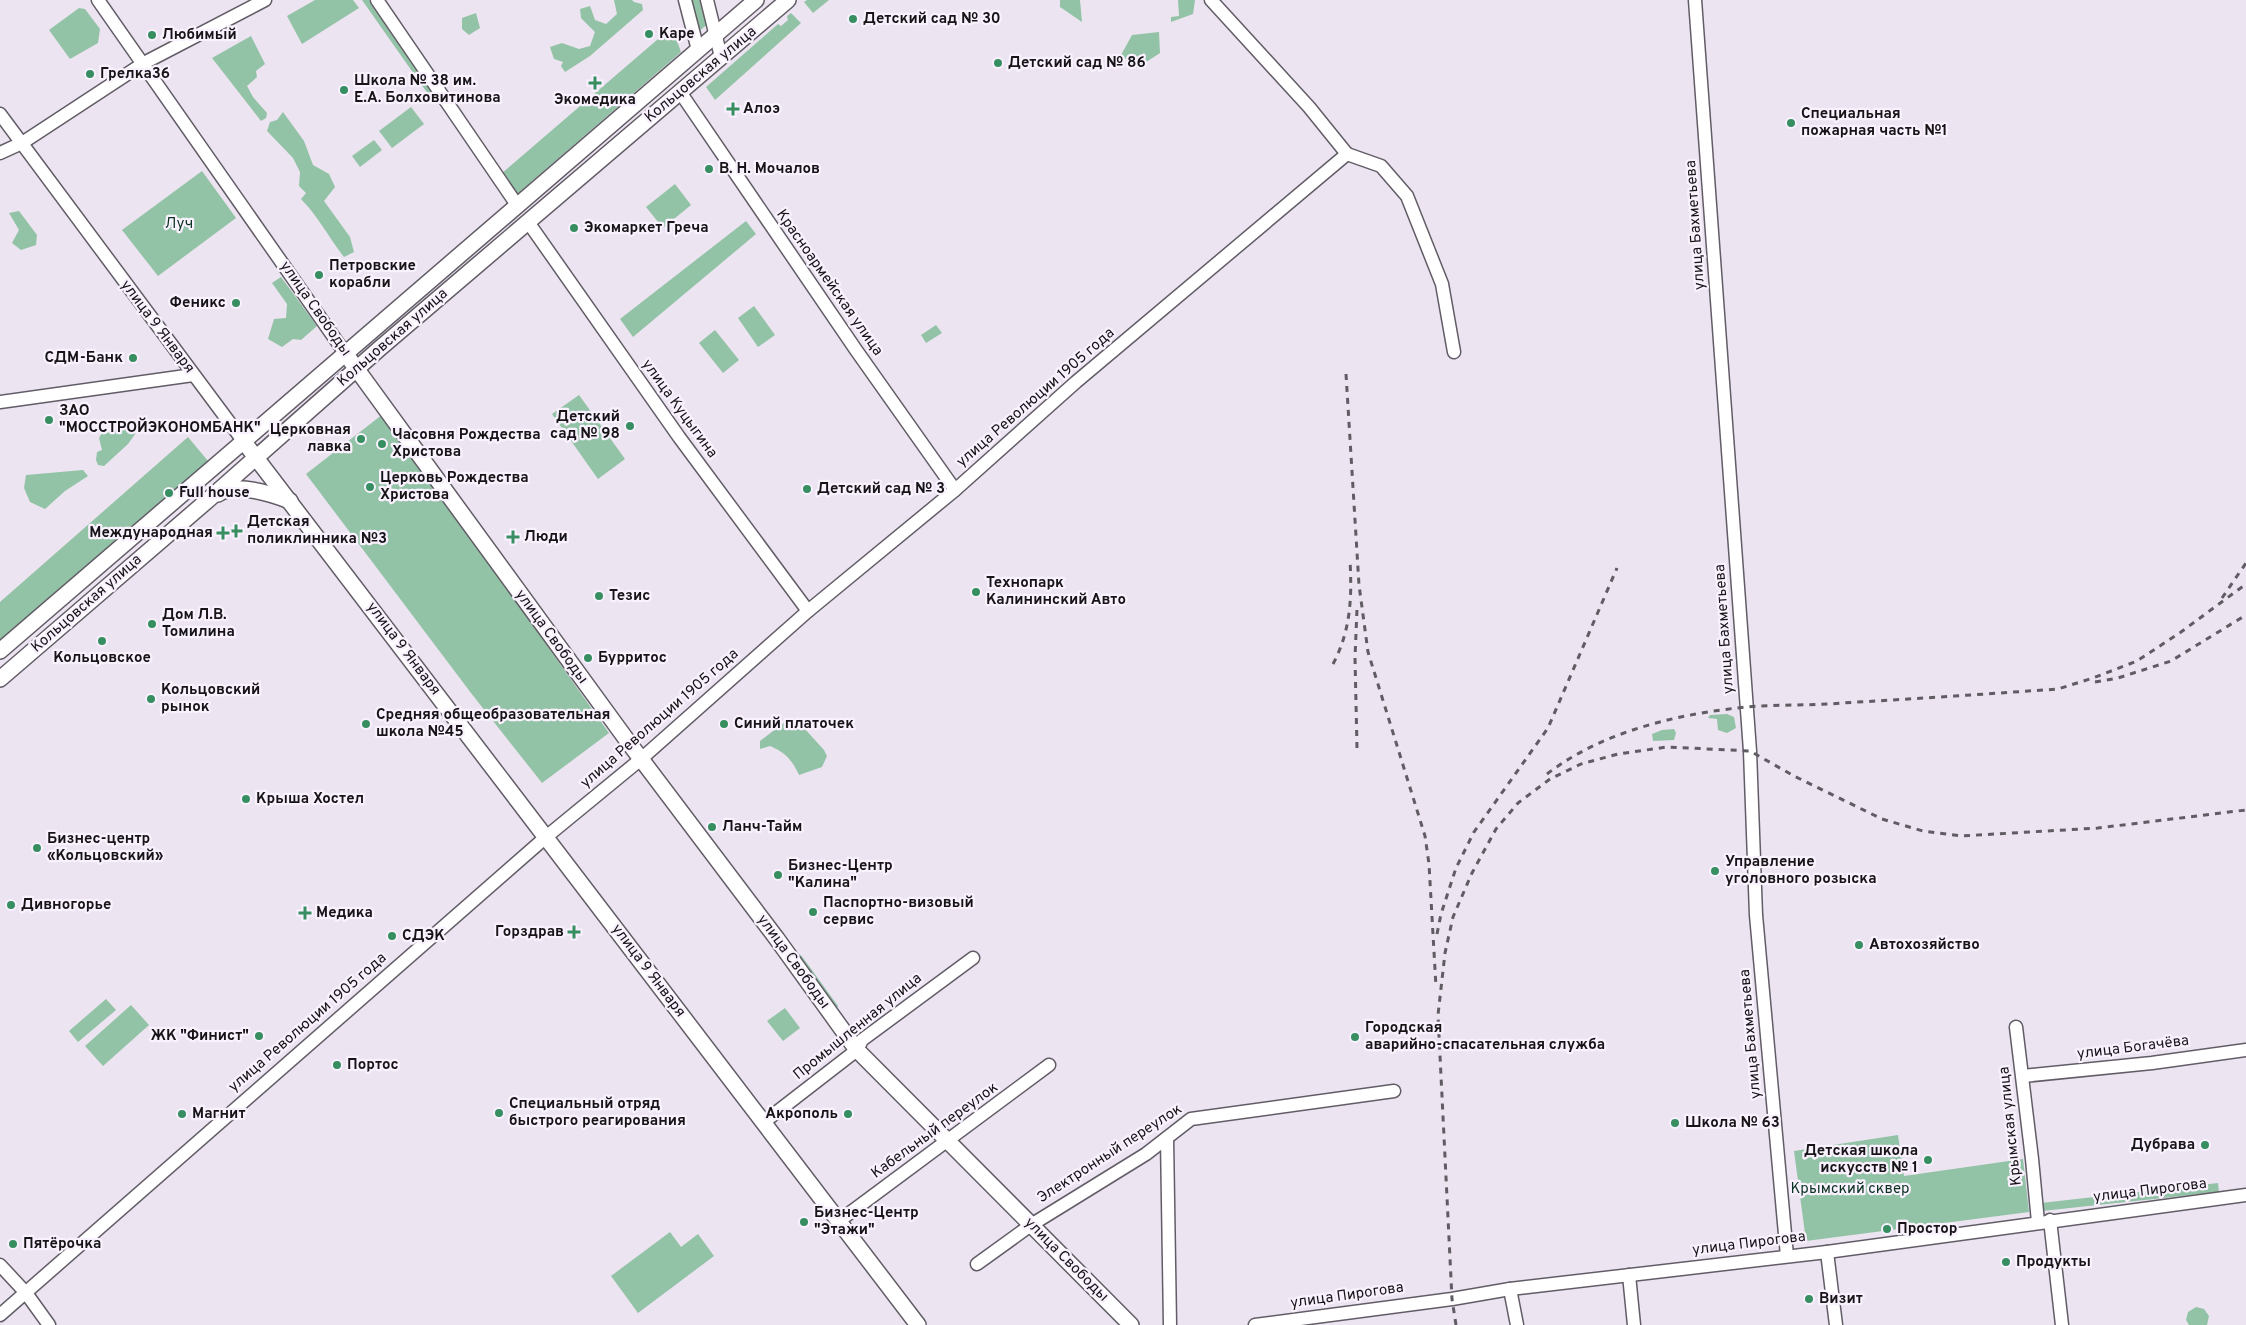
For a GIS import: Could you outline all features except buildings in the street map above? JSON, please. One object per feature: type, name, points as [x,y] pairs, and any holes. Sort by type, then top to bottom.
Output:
[{"type":"main road","name":"Кольцовская улица","points":[[0,651],[756,0]]},
{"type":"main road","name":"Кольцовская улица","points":[[0,679],[208,500],[357,368],[788,0]]},
{"type":"main road","name":"улица Свободы","points":[[345,353],[690,827],[777,939],[858,1050],[1131,1325]]},
{"type":"main road","name":"улица 9 Января","points":[[244,442],[918,1325]]},
{"type":"main road","points":[[208,500],[222,491],[241,490],[268,494],[290,501]]},
{"type":"street","name":"улица Свободы","points":[[98,0],[144,63],[345,353]]},
{"type":"street","points":[[0,153],[22,143],[144,63],[265,0]]},
{"type":"street","points":[[378,0],[517,205]]},
{"type":"street","points":[[685,0],[698,50]]},
{"type":"street","points":[[707,0],[722,57]]},
{"type":"street","points":[[1211,0],[1309,108],[1347,154],[1381,166],[1406,196],[1442,284],[1454,352]]},
{"type":"street","name":"улица Бахметьева","points":[[1695,0],[1750,751],[1756,915],[1787,1256]]},
{"type":"street","name":"Красноармейская улица","points":[[680,92],[845,334],[955,490]]},
{"type":"street","name":"улица 9 Января","points":[[0,114],[244,442]]},
{"type":"street","name":"улица Революции 1905 года","points":[[0,1315],[546,837],[641,759],[808,611],[955,490],[1076,382],[1347,154]]},
{"type":"street","name":"улица Куцыгина","points":[[528,222],[679,437],[808,611]]},
{"type":"street","points":[[0,402],[193,375]]},
{"type":"street","name":"Промышленная улица","points":[[764,1122],[858,1050],[862,1040],[973,958]]},
{"type":"street","name":"Крымская улица","points":[[2016,1027],[2044,1221],[2062,1325]]},
{"type":"street","name":"улица Богачёва","points":[[2023,1076],[2152,1063],[2246,1050]]},
{"type":"street","name":"Кабельный переулок","points":[[839,1221],[1049,1065]]},
{"type":"street","name":"Электронный переулок","points":[[977,1264],[1031,1224],[1146,1154],[1192,1119],[1394,1091]]},
{"type":"street","points":[[1167,1138],[1170,1325]]},
{"type":"street","name":"улица Пирогова","points":[[1256,1325],[1452,1299],[1510,1289],[1827,1252],[2246,1195]]},
{"type":"street","points":[[1827,1252],[1836,1325]]},
{"type":"street","points":[[0,1265],[26,1293],[49,1325]]},
{"type":"street","points":[[1629,1275],[1634,1325]]},
{"type":"street","points":[[1510,1289],[1517,1325]]},
{"type":"green space","points":[[315,0],[353,0],[359,8],[302,44],[287,16]]},
{"type":"green space","points":[[362,0],[369,0],[432,91],[428,94]]},
{"type":"green space","points":[[614,0],[632,0],[642,4],[643,10],[590,56],[565,72],[561,66],[563,62],[554,59],[550,47],[562,43],[579,49],[590,46],[595,32],[581,18],[580,9],[590,6],[595,20],[606,24],[617,14]]},
{"type":"green space","points":[[690,0],[702,0],[708,24],[699,31]]},
{"type":"green space","points":[[807,0],[829,0],[813,13],[804,2]]},
{"type":"green space","points":[[1060,0],[1080,0],[1082,22],[1060,7]]},
{"type":"green space","points":[[1178,0],[1195,0],[1193,14],[1171,22],[1171,17],[1179,16]]},
{"type":"green space","points":[[79,8],[85,9],[100,29],[98,43],[70,59],[49,30]]},
{"type":"green space","points":[[476,13],[480,28],[469,35],[462,29],[462,18]]},
{"type":"green space","points":[[791,13],[801,23],[715,100],[706,87],[778,24],[781,26],[788,20],[787,16]]},
{"type":"green space","points":[[672,27],[681,52],[515,196],[501,174]]},
{"type":"green space","points":[[1159,32],[1160,53],[1137,68],[1121,55],[1132,35]]},
{"type":"green space","points":[[251,36],[265,64],[256,71],[257,77],[247,86],[253,97],[267,113],[266,118],[261,121],[212,58]]},
{"type":"green space","points":[[411,107],[424,124],[392,148],[379,131]]},
{"type":"green space","points":[[283,112],[304,141],[313,165],[329,174],[335,187],[324,201],[350,237],[354,252],[344,257],[301,199],[306,193],[299,186],[300,172],[293,158],[267,131],[270,122],[277,120]]},
{"type":"green space","points":[[374,140],[382,150],[360,167],[352,156]]},
{"type":"green space","name":"Луч","points":[[202,171],[236,218],[158,276],[122,230]]},
{"type":"green space","points":[[675,184],[691,205],[663,228],[646,207]]},
{"type":"green space","points":[[19,211],[37,235],[36,245],[21,250],[12,243],[19,230],[9,213]]},
{"type":"green space","points":[[746,221],[756,234],[633,337],[620,319]]},
{"type":"green space","points":[[281,277],[317,326],[301,340],[293,339],[282,347],[268,339],[274,319],[286,318],[287,304],[272,283]]},
{"type":"green space","points":[[754,306],[775,335],[758,347],[738,318]]},
{"type":"green space","points":[[936,325],[942,333],[926,343],[921,335]]},
{"type":"green space","points":[[715,330],[739,360],[723,373],[699,343]]},
{"type":"green space","points":[[579,395],[625,459],[598,479],[552,414]]},
{"type":"green space","points":[[383,414],[609,733],[542,783],[471,693],[306,474]]},
{"type":"green space","points":[[136,427],[138,430],[128,444],[104,466],[98,465],[96,460],[97,452],[102,450],[99,438],[103,431],[107,433],[118,429]]},
{"type":"green space","points":[[188,437],[208,461],[0,641],[0,602]]},
{"type":"green space","points":[[83,470],[88,476],[65,491],[45,509],[30,502],[24,488],[26,475]]},
{"type":"green space","points":[[1727,714],[1734,717],[1736,728],[1727,733],[1718,730],[1717,719],[1708,718],[1710,715]]},
{"type":"green space","points":[[790,718],[795,718],[824,750],[827,756],[822,767],[799,775],[791,761],[780,751],[770,746],[760,749],[760,741]]},
{"type":"green space","points":[[1674,729],[1676,733],[1674,740],[1653,741],[1652,734],[1662,730]]},
{"type":"green space","points":[[801,955],[838,1006],[834,1013],[795,959]]},
{"type":"green space","points":[[106,999],[116,1010],[78,1042],[69,1031]]},
{"type":"green space","points":[[131,1005],[149,1025],[103,1066],[85,1046]]},
{"type":"green space","points":[[785,1008],[800,1028],[783,1041],[767,1021]]},
{"type":"green space","name":"Крымский сквер","points":[[1898,1135],[1904,1176],[2023,1159],[2029,1212],[1806,1241],[1794,1151]]},
{"type":"green space","points":[[2218,1183],[2219,1192],[2042,1211],[2041,1203]]},
{"type":"green space","points":[[670,1232],[681,1247],[698,1234],[714,1256],[638,1313],[611,1276]]},
{"type":"green space","points":[[2196,1307],[2204,1309],[2209,1316],[2207,1325],[2189,1325],[2186,1320],[2188,1312]]},
{"type":"railway","points":[[1346,374],[1359,585],[1368,652],[1425,836],[1429,864],[1436,987]]},
{"type":"railway","points":[[1333,664],[1344,639],[1347,626],[1351,587],[1350,560]]},
{"type":"railway","points":[[2222,598],[2246,563]]},
{"type":"railway","points":[[1437,934],[1441,914],[1456,868],[1474,832],[1548,728],[1617,568]]},
{"type":"railway","points":[[1547,774],[1592,746],[1642,727],[1694,714],[1758,706],[1829,704],[2058,689],[2137,661],[2181,632],[2246,584]]},
{"type":"railway","points":[[1357,609],[1355,658],[1357,748]]},
{"type":"railway","points":[[2095,682],[2118,678],[2171,661],[2246,615]]},
{"type":"railway","points":[[1456,1325],[1452,1299],[1438,1015],[1445,953],[1453,917],[1472,873],[1496,829],[1518,803],[1550,779],[1581,764],[1618,754],[1667,747],[1750,751],[1794,776],[1882,819],[1923,831],[1961,836],[2098,828],[2246,810]]},
{"type":"place","name":"Детский сад № 30","points":[[853,19]]},
{"type":"place","name":"Каре","points":[[649,34]]},
{"type":"place","name":"Любимый","points":[[152,35]]},
{"type":"place","name":"Детский сад № 86","points":[[998,63]]},
{"type":"place","name":"Грелка36","points":[[90,74]]},
{"type":"place","name":"Экомедика","points":[[595,83]]},
{"type":"place","name":"Школа № 38 им. Е.А. Болховитинова","points":[[344,90]]},
{"type":"place","name":"Алоэ","points":[[733,109]]},
{"type":"place","name":"Специальная пожарная часть №1","points":[[1791,123]]},
{"type":"place","name":"В. Н. Мочалов","points":[[709,169]]},
{"type":"place","name":"Экомаркет Греча","points":[[574,228]]},
{"type":"place","name":"Петровские корабли","points":[[319,275]]},
{"type":"place","name":"Феникс","points":[[236,303]]},
{"type":"place","name":"СДМ-Банк","points":[[133,358]]},
{"type":"place","name":"ЗАО \"МОССТРОЙЭКОНОМБАНК\"","points":[[49,420]]},
{"type":"place","name":"Детский сад № 98","points":[[630,426]]},
{"type":"place","name":"Церковная лавка","points":[[361,439]]},
{"type":"place","name":"Часовня Рождества Христова","points":[[382,444]]},
{"type":"place","name":"Церковь Рождества Христова","points":[[370,487]]},
{"type":"place","name":"Детский сад № 3","points":[[807,489]]},
{"type":"place","name":"Full house","points":[[169,493]]},
{"type":"place","name":"Детская поликлинника №3","points":[[236,531]]},
{"type":"place","name":"Международная","points":[[223,533]]},
{"type":"place","name":"Люди","points":[[513,537]]},
{"type":"place","name":"Технопарк Калининский Авто","points":[[976,592]]},
{"type":"place","name":"Тезис","points":[[599,596]]},
{"type":"place","name":"Дом Л.В. Томилина","points":[[152,624]]},
{"type":"place","name":"Кольцовское","points":[[102,641]]},
{"type":"place","name":"Бурритос","points":[[588,658]]},
{"type":"place","name":"Кольцовский рынок","points":[[151,699]]},
{"type":"place","name":"Средняя общеобразовательная школа №45","points":[[366,724]]},
{"type":"place","name":"Синий платочек","points":[[724,724]]},
{"type":"place","name":"Крыша Хостел","points":[[246,799]]},
{"type":"place","name":"Ланч-Тайм","points":[[712,827]]},
{"type":"place","name":"Бизнес-центр «Кольцовский»","points":[[37,848]]},
{"type":"place","name":"Управление уголовного розыска","points":[[1715,871]]},
{"type":"place","name":"Бизнес-Центр \"Калина\"","points":[[778,875]]},
{"type":"place","name":"Дивногорье","points":[[11,905]]},
{"type":"place","name":"Паспортно-визовый сервис","points":[[813,912]]},
{"type":"place","name":"Медика","points":[[305,913]]},
{"type":"place","name":"Горздрав","points":[[574,932]]},
{"type":"place","name":"СДЭК","points":[[392,936]]},
{"type":"place","name":"Автохозяйство","points":[[1859,945]]},
{"type":"place","name":"ЖК \"Финист\"","points":[[259,1036]]},
{"type":"place","name":"Городская аварийно-спасательная служба","points":[[1355,1037]]},
{"type":"place","name":"Портос","points":[[337,1065]]},
{"type":"place","name":"Специальный отряд быстрого реагирования","points":[[499,1113]]},
{"type":"place","name":"Магнит","points":[[182,1114]]},
{"type":"place","name":"Акрополь","points":[[848,1114]]},
{"type":"place","name":"Школа № 63","points":[[1675,1123]]},
{"type":"place","name":"Дубрава","points":[[2205,1145]]},
{"type":"place","name":"Детская школа искусств № 1","points":[[1928,1160]]},
{"type":"place","name":"Бизнес-Центр \"Этажи\"","points":[[804,1222]]},
{"type":"place","name":"Простор","points":[[1887,1229]]},
{"type":"place","name":"Пятёрочка","points":[[13,1244]]},
{"type":"place","name":"Продукты","points":[[2006,1262]]},
{"type":"place","name":"Визит","points":[[1809,1299]]}]
